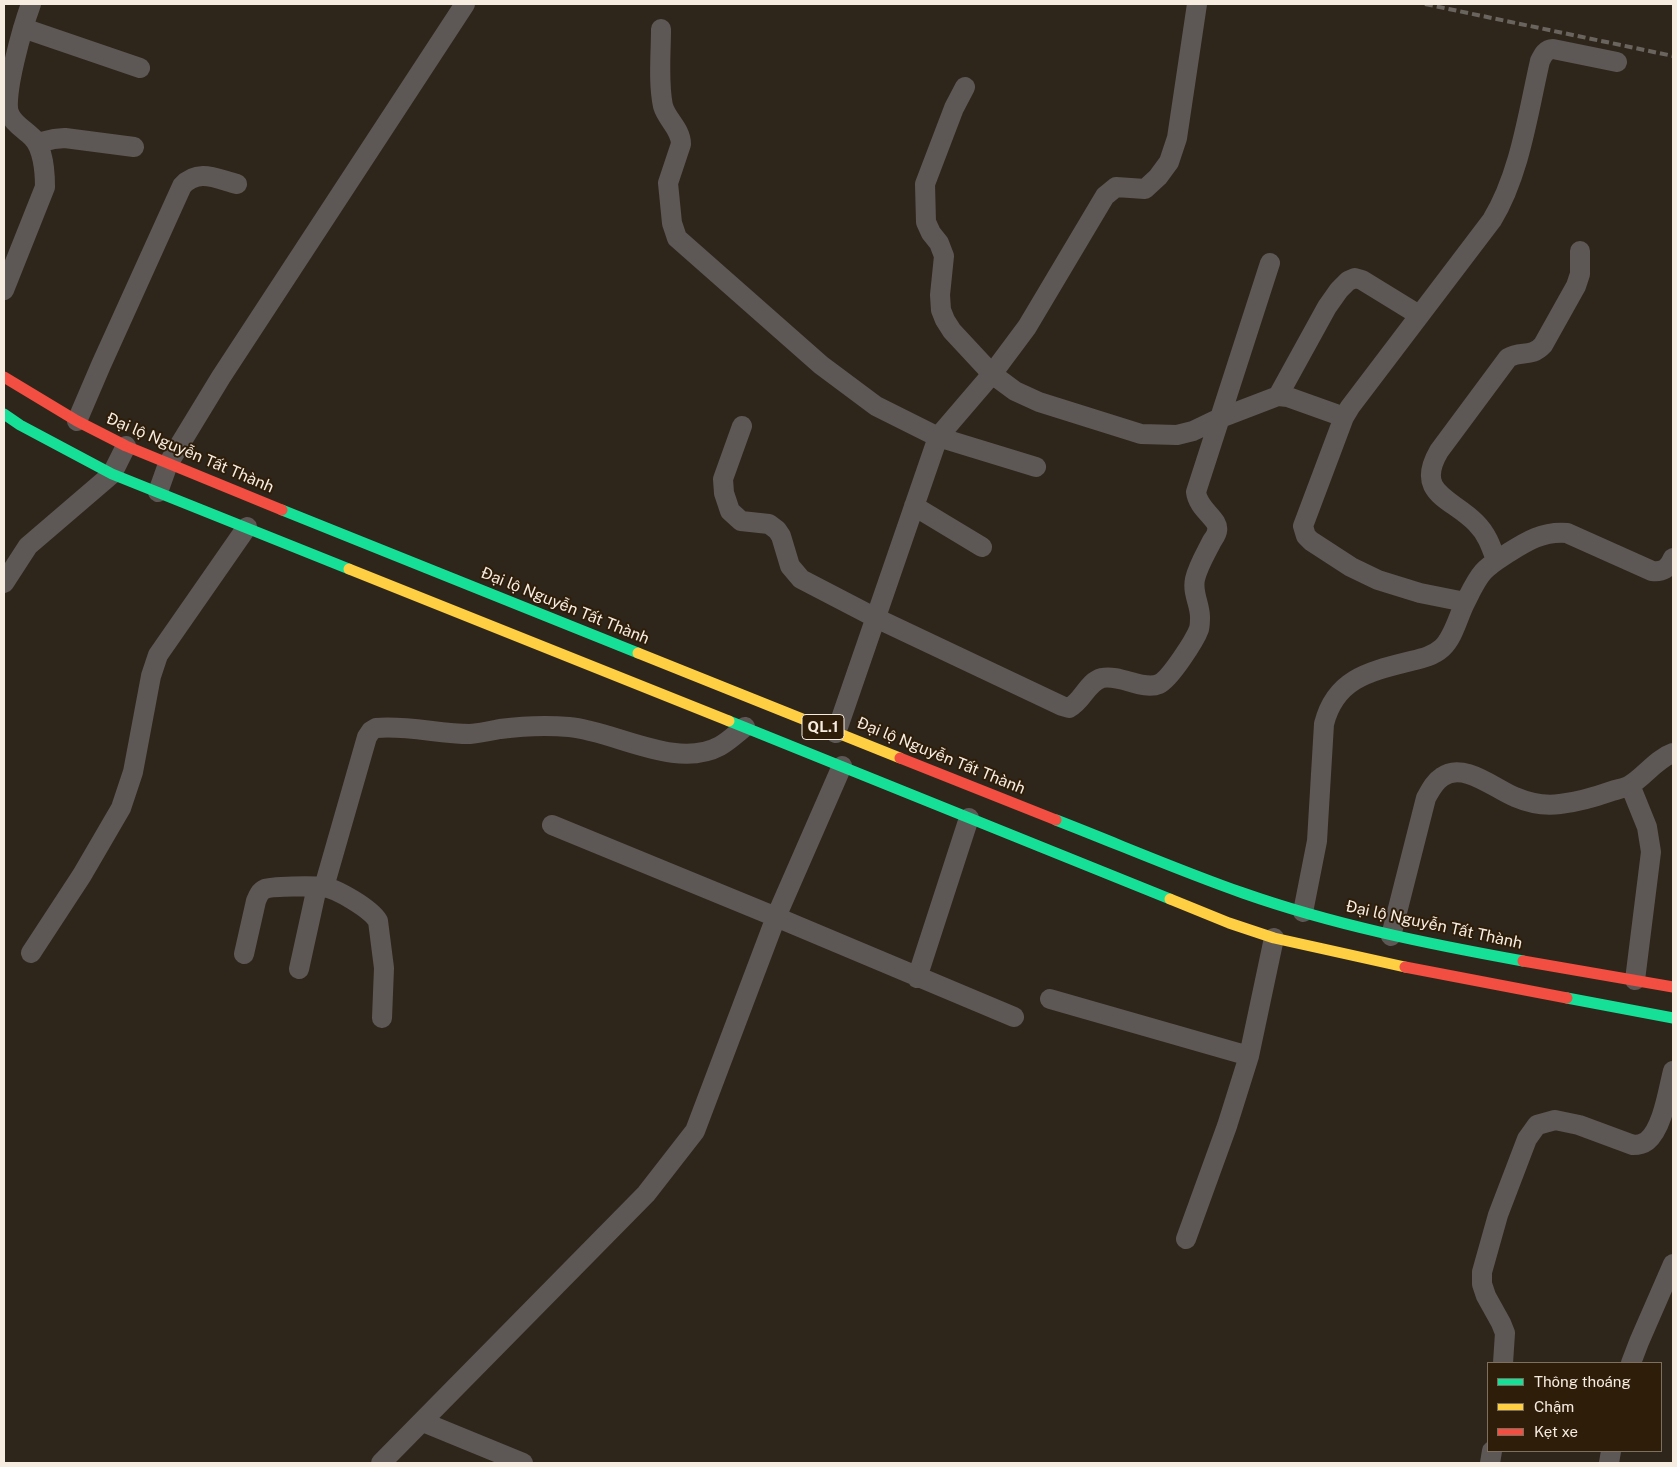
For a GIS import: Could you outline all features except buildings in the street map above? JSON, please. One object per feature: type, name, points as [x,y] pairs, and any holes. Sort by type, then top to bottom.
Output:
[{"type":"main road","name":"Đại lộ Nguyễn Tất Thành","points":[[4,377],[77,421],[126,446],[846,749],[1242,893],[1282,911],[1303,912],[1392,936],[1673,987]]},
{"type":"main road","name":"Đại lộ Nguyễn Tất Thành","points":[[4,414],[20,425],[112,474],[745,727],[846,749],[969,818],[1228,923],[1375,962],[1673,1018]]},
{"type":"street","points":[[4,290],[45,187],[45,178],[37,143],[10,117],[7,104],[23,28],[31,4]]},
{"type":"street","points":[[158,492],[168,464],[221,377],[465,4]]},
{"type":"street","points":[[381,1463],[646,1194],[695,1131],[776,917],[846,749],[876,618],[938,437],[992,374],[1027,327],[1105,196],[1116,187],[1145,189],[1158,177],[1169,162],[1177,138],[1197,4]]},
{"type":"street","points":[[23,28],[140,68]]},
{"type":"street","points":[[661,29],[663,103],[667,116],[681,138],[681,144],[668,183],[672,223],[678,238],[821,365],[876,406],[938,437],[1036,467]]},
{"type":"street","points":[[1465,602],[1420,593],[1378,580],[1351,566],[1306,536],[1303,526],[1344,417],[1350,407],[1492,220],[1503,202],[1512,178],[1540,61],[1544,54],[1553,49],[1617,62]]},
{"type":"street","points":[[965,86],[954,108],[925,184],[926,222],[939,242],[944,256],[940,295],[941,310],[945,320],[952,332],[992,374],[1015,391],[1038,402],[1141,434],[1177,435],[1193,431],[1218,419],[1278,396],[1288,397],[1344,417]]},
{"type":"street","points":[[37,143],[54,138],[65,138],[134,147]]},
{"type":"street","points":[[77,421],[100,365],[182,186],[188,178],[206,175],[238,184]]},
{"type":"street","points":[[1496,560],[1489,538],[1475,522],[1434,490],[1430,472],[1432,464],[1439,451],[1508,358],[1515,354],[1529,354],[1537,351],[1543,345],[1578,280],[1581,266],[1580,252]]},
{"type":"street","points":[[742,426],[723,479],[724,493],[730,511],[741,520],[769,524],[777,530],[781,536],[790,566],[800,579],[876,618],[1069,708],[1076,704],[1095,681],[1101,678],[1110,677],[1150,686],[1158,684],[1166,679],[1176,666],[1199,629],[1200,614],[1195,593],[1195,582],[1198,570],[1218,531],[1217,523],[1201,507],[1196,492],[1218,419],[1270,263]]},
{"type":"street","points":[[1278,396],[1327,307],[1348,281],[1355,278],[1362,280],[1419,315]]},
{"type":"street","points":[[4,583],[28,546],[112,474],[126,446]]},
{"type":"street","points":[[914,506],[982,548]]},
{"type":"street","points":[[31,953],[82,875],[121,808],[134,772],[151,676],[158,655],[247,527]]},
{"type":"street","points":[[1303,912],[1317,841],[1322,747],[1327,712],[1334,699],[1343,689],[1356,678],[1372,671],[1426,658],[1443,647],[1479,577],[1496,560],[1530,539],[1556,532],[1567,534],[1652,571],[1660,572],[1667,568],[1673,558]]},
{"type":"street","points":[[299,969],[321,887],[367,737],[376,728],[479,734],[501,729],[544,725],[571,727],[594,731],[666,752],[686,753],[706,751],[720,746],[745,727]]},
{"type":"street","points":[[1392,936],[1426,798],[1442,776],[1454,772],[1465,773],[1479,778],[1513,797],[1532,803],[1558,805],[1586,800],[1630,785],[1657,763],[1673,753]]},
{"type":"street","points":[[1630,785],[1647,827],[1652,852],[1635,980]]},
{"type":"street","points":[[917,978],[969,818]]},
{"type":"street","points":[[552,825],[1014,1017]]},
{"type":"street","points":[[244,954],[256,901],[266,888],[321,887],[360,904],[375,916],[378,921],[384,968],[382,1018]]},
{"type":"street","points":[[1186,1239],[1228,1126],[1249,1056],[1275,934]]},
{"type":"street","points":[[1050,999],[1249,1056]]},
{"type":"street","points":[[1504,1362],[1505,1333],[1486,1296],[1482,1284],[1482,1272],[1498,1215],[1527,1139],[1537,1125],[1555,1120],[1579,1125],[1632,1145],[1642,1144],[1648,1140],[1659,1123],[1673,1071]]},
{"type":"street","points":[[1631,1362],[1673,1264]]},
{"type":"street","points":[[423,1422],[523,1463]]},
{"type":"railway","points":[[1425,4],[1673,56]]},
{"type":"traffic: fast","points":[[4,414],[20,425],[112,474],[349,569]]},
{"type":"traffic: fast","points":[[282,510],[638,653]]},
{"type":"traffic: fast","points":[[729,721],[1170,899]]},
{"type":"traffic: fast","points":[[1056,820],[1196,876],[1312,915],[1382,933],[1523,961]]},
{"type":"traffic: fast","points":[[1567,998],[1673,1018]]},
{"type":"traffic: slow","points":[[349,569],[729,721]]},
{"type":"traffic: slow","points":[[638,653],[900,758]]},
{"type":"traffic: slow","points":[[1170,899],[1229,923],[1274,938],[1405,967]]},
{"type":"traffic: jam","points":[[4,377],[77,421],[126,446],[282,510]]},
{"type":"traffic: jam","points":[[900,758],[1056,820]]},
{"type":"traffic: jam","points":[[1523,961],[1673,987]]},
{"type":"traffic: jam","points":[[1405,967],[1567,998]]}]
